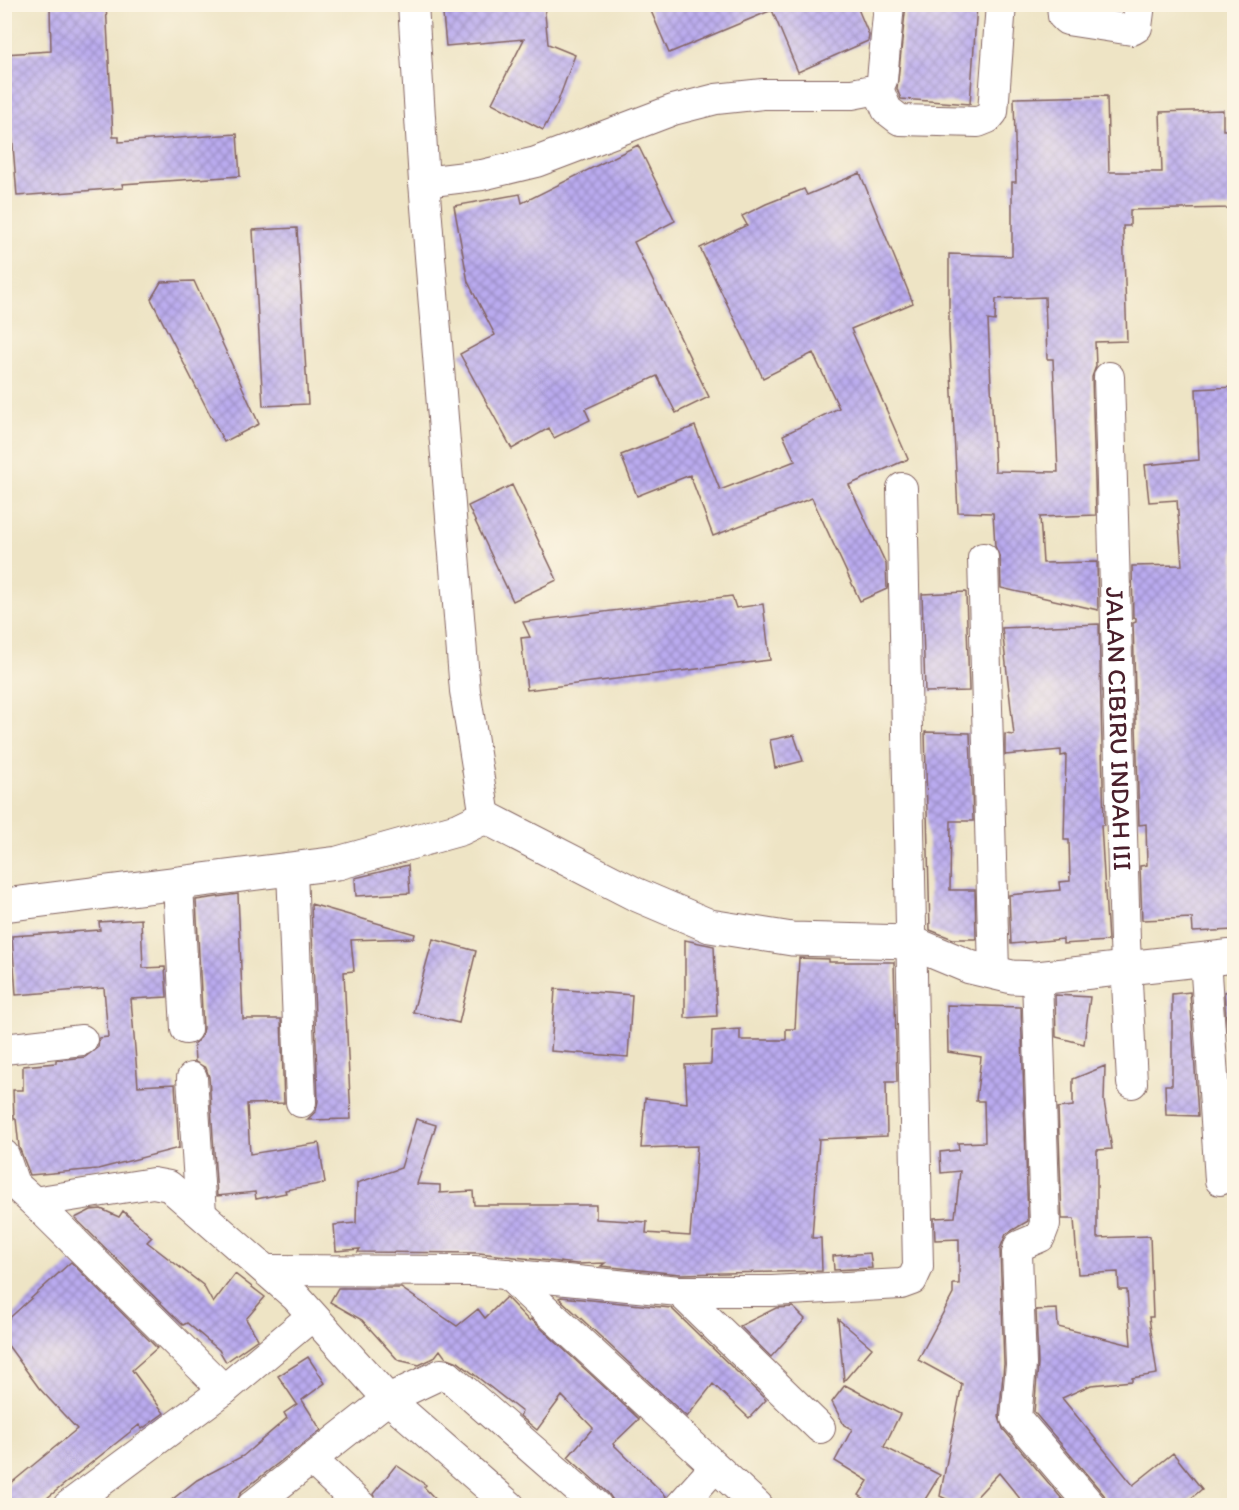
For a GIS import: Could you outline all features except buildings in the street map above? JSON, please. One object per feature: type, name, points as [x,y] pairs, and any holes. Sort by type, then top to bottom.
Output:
[{"type":"street","points":[[413,4],[424,182],[465,691],[485,817]]},
{"type":"street","points":[[889,4],[882,80],[878,89],[887,110],[900,120],[978,122],[988,118],[993,111],[1001,4]]},
{"type":"street","points":[[1062,4],[1063,16],[1067,20],[1132,30],[1137,27],[1140,4]]},
{"type":"street","points":[[424,182],[482,175],[536,162],[673,110],[716,99],[763,94],[852,94],[878,89]]},
{"type":"street","name":"JALAN CIBIRU INDAH III","points":[[1109,377],[1126,968],[1132,1083]]},
{"type":"street","points":[[266,1270],[507,1274],[679,1291],[772,1291],[902,1284],[912,1280],[918,1267],[902,488]]},
{"type":"street","points":[[983,558],[994,972]]},
{"type":"street","points":[[4,905],[338,864],[460,830],[485,817]]},
{"type":"street","points":[[485,817],[635,894],[710,926],[792,939],[910,942],[970,967],[1012,976],[1037,978],[1220,957],[1220,1180]]},
{"type":"street","points":[[292,870],[300,1102]]},
{"type":"street","points":[[178,885],[186,1029]]},
{"type":"street","points":[[1037,978],[1045,1224],[1040,1237],[1019,1246],[1017,1253],[1021,1365],[1016,1418],[1091,1506]]},
{"type":"street","points":[[4,1049],[82,1040]]},
{"type":"street","points":[[192,1078],[201,1213]]},
{"type":"street","points":[[4,1155],[14,1184],[224,1390]]},
{"type":"street","points":[[34,1202],[153,1183],[169,1186],[296,1297],[387,1399],[510,1506]]},
{"type":"street","points":[[507,1274],[758,1506]]},
{"type":"street","points":[[679,1291],[820,1428]]},
{"type":"street","points":[[68,1506],[224,1390],[312,1316]]},
{"type":"street","points":[[252,1506],[387,1399],[441,1374],[447,1375],[597,1506]]},
{"type":"street","points":[[311,1459],[361,1506]]},
{"type":"street","points":[[680,1506],[715,1467]]}]
